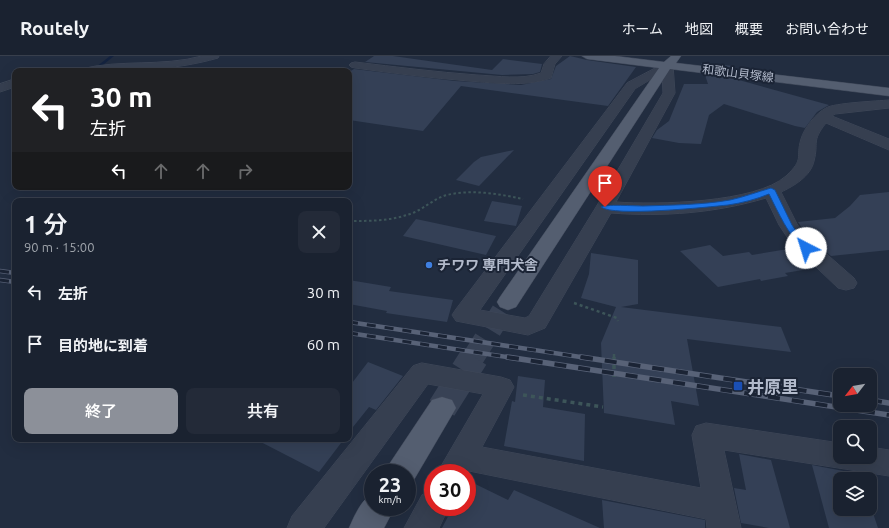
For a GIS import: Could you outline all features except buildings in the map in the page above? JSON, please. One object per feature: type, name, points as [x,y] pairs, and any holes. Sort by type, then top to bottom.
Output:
[{"type":"main road","name":"和歌山貝塚線","points":[[587,56],[672,61],[889,92]]},
{"type":"main road","points":[[508,302],[672,61]]},
{"type":"main road","points":[[407,464],[442,408]]},
{"type":"main road","points":[[366,528],[374,516]]},
{"type":"street","points":[[113,68],[174,65],[214,56]]},
{"type":"street","points":[[355,65],[480,79],[531,80],[545,78],[548,75],[548,67],[552,60],[557,56]]},
{"type":"street","points":[[672,61],[669,93],[605,207],[537,322],[528,327],[464,314],[630,86],[672,61]]},
{"type":"street","points":[[0,88],[12,84]]},
{"type":"street","points":[[605,207],[621,209],[683,207],[729,202],[759,195],[796,177],[805,166],[810,137],[823,116],[832,110],[889,104]]},
{"type":"street","points":[[823,116],[879,139],[889,145]]},
{"type":"street","points":[[771,190],[788,225],[798,240],[846,283]]},
{"type":"street","points":[[304,528],[422,373],[501,387],[457,464]]},
{"type":"street","points":[[476,468],[722,518],[706,435],[833,455]]},
{"type":"street","points":[[877,462],[889,464]]},
{"type":"street","points":[[421,528],[428,516]]},
{"type":"path","points":[[352,221],[379,221],[397,218],[413,213],[445,195],[459,192],[514,197],[545,204]]},
{"type":"path","points":[[553,296],[617,318],[618,321]]},
{"type":"path","points":[[614,354],[614,379]]},
{"type":"path","points":[[499,391],[603,407]]},
{"type":"waterway","points":[[97,68],[112,56]]},
{"type":"tunnel","points":[[473,358],[508,302]]},
{"type":"tunnel","points":[[442,408],[474,357]]},
{"type":"railway","points":[[0,271],[12,273]]},
{"type":"railway","points":[[0,280],[12,282]]},
{"type":"railway","points":[[352,322],[587,358]]},
{"type":"railway","points":[[352,333],[513,358]]},
{"type":"railway","points":[[507,357],[889,415]]},
{"type":"railway","points":[[581,357],[833,395]]},
{"type":"railway","points":[[877,401],[889,403]]},
{"type":"place","name":"チワワ 専門犬舎","points":[[429,265]]},
{"type":"place","name":"井原里","points":[[738,386]]},
{"type":"route","points":[[605,207],[621,209],[683,207],[729,202],[759,195],[771,190],[788,225],[798,240],[806,248]]}]
